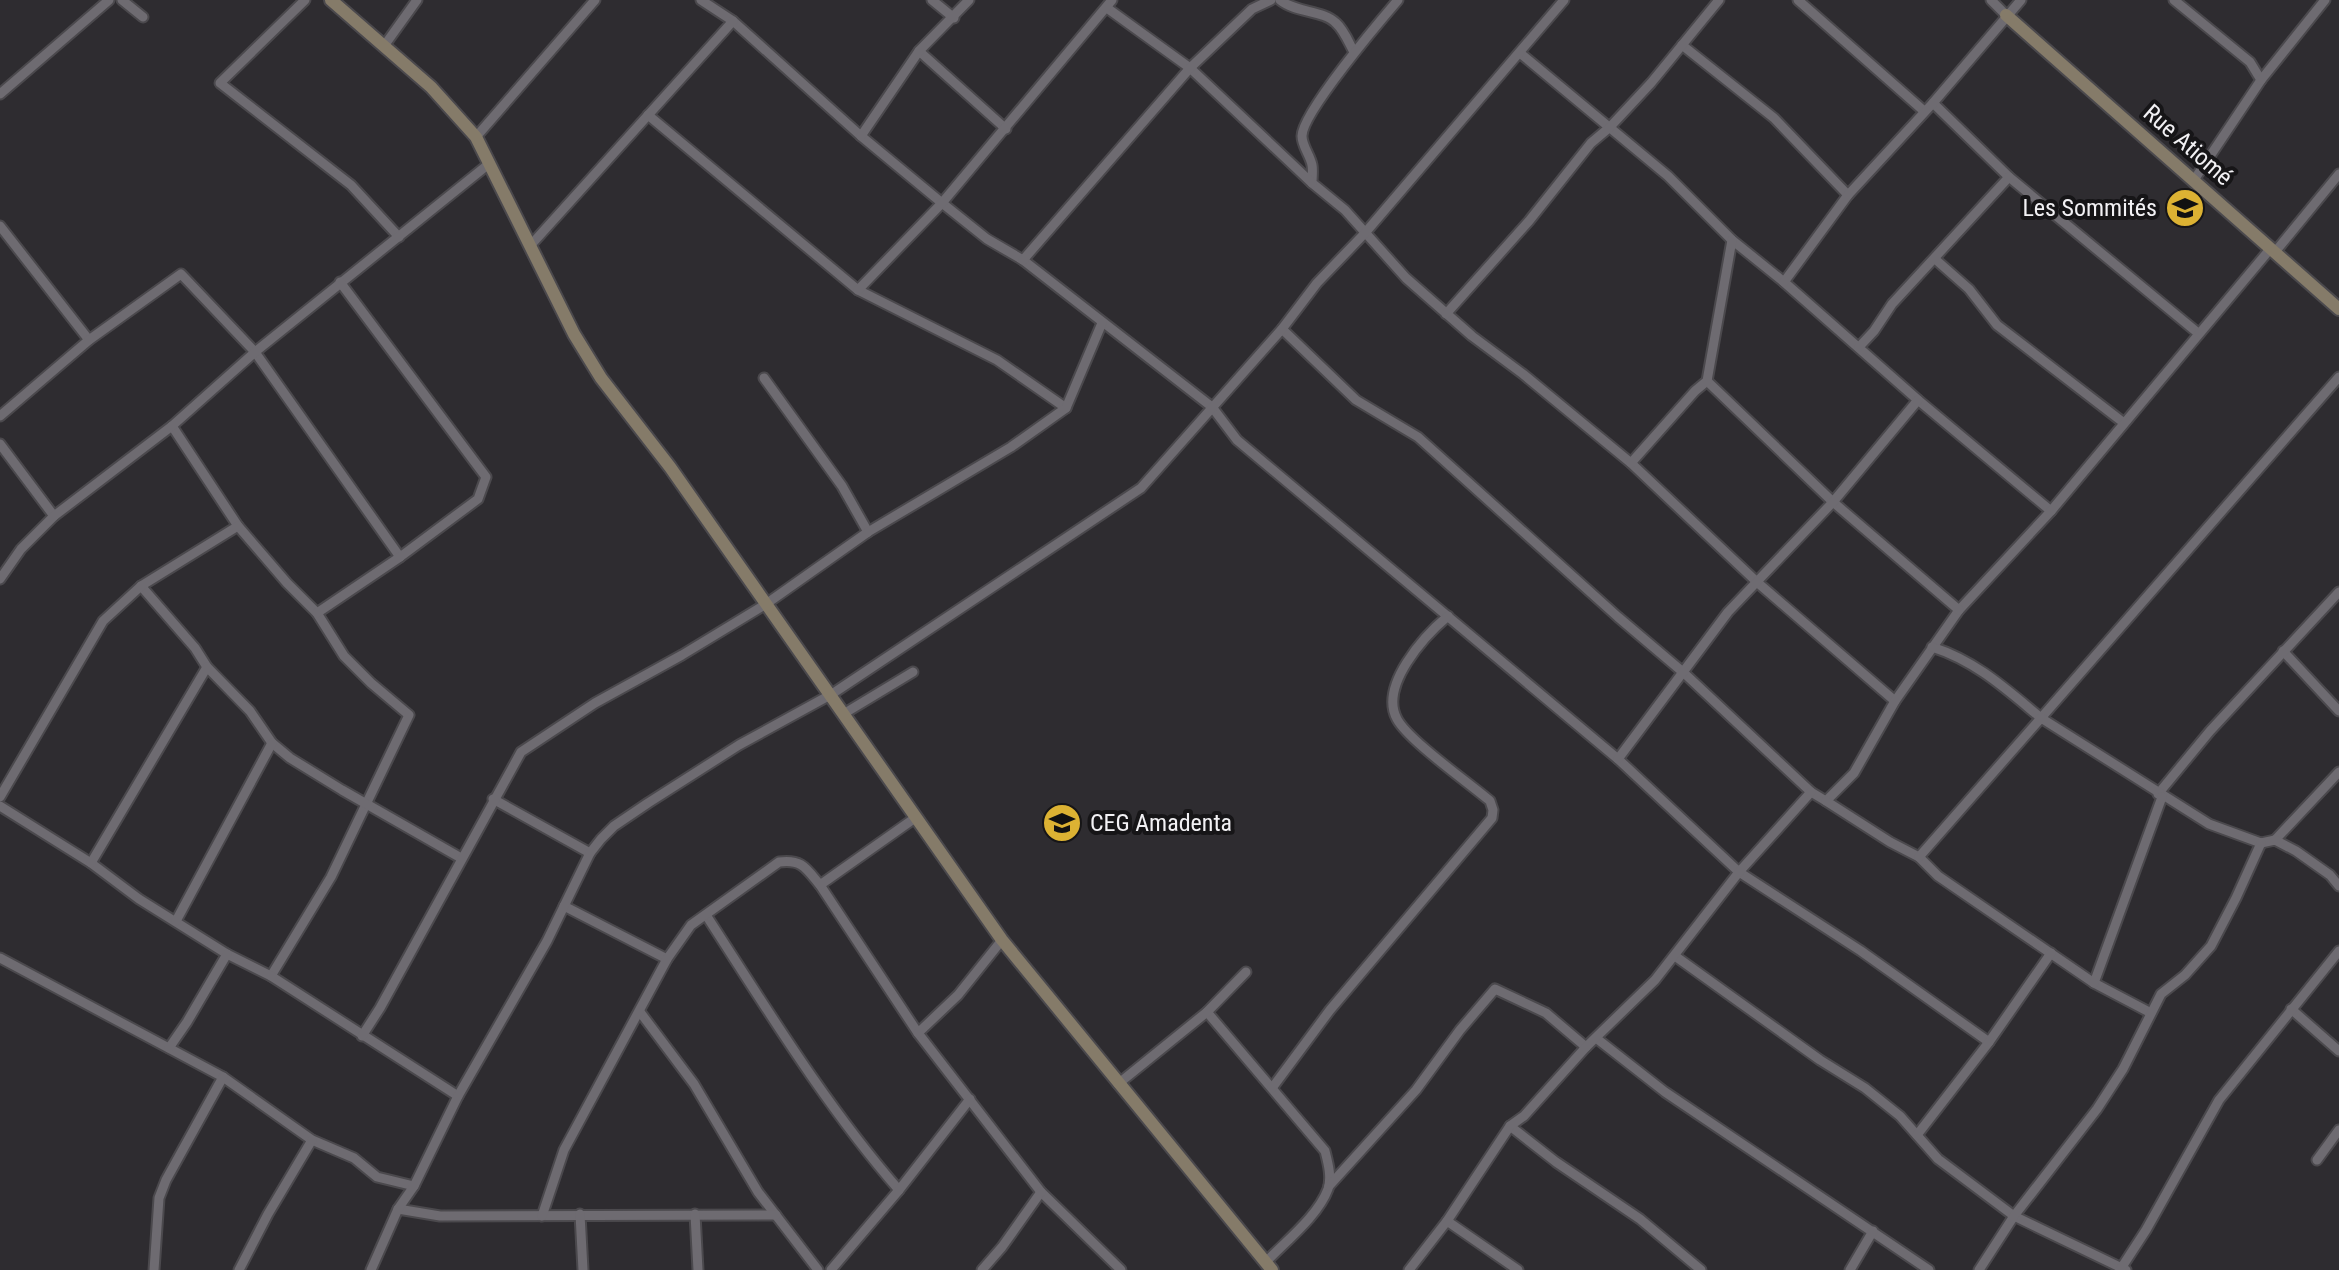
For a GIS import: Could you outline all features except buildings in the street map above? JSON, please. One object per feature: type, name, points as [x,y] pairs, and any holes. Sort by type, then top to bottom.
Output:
[{"type":"street","points":[[0,94],[109,0]]},
{"type":"street","points":[[122,0],[143,17]]},
{"type":"street","points":[[305,0],[220,83],[351,185],[399,237]]},
{"type":"street","points":[[331,0],[431,87],[476,137],[574,334],[601,378],[670,467],[832,694],[1002,940],[1269,1266],[1322,1200],[1329,1186],[1416,1090],[1495,989],[1546,1013],[1586,1047]]},
{"type":"street","points":[[384,46],[417,0]]},
{"type":"street","points":[[476,137],[595,0]]},
{"type":"street","points":[[701,0],[733,21],[861,136],[987,239],[1023,260],[1212,407],[1237,440],[1618,759],[1739,872],[1861,951],[1989,1042]]},
{"type":"street","points":[[932,0],[954,18]]},
{"type":"street","points":[[861,136],[919,51],[969,0]]},
{"type":"street","points":[[1023,260],[1190,68],[1252,9],[1271,0]]},
{"type":"street","points":[[1280,0],[1292,9],[1337,23],[1354,52]]},
{"type":"street","points":[[1312,183],[1312,166],[1302,135],[1304,126],[1354,52],[1398,0]]},
{"type":"street","points":[[371,1270],[398,1209],[414,1186],[458,1096],[547,941],[590,853],[614,826],[739,745],[832,694],[1141,488],[1282,329],[1317,283],[1365,233],[1564,0]]},
{"type":"street","points":[[1446,314],[1520,231],[1591,143],[1610,127],[1719,0]]},
{"type":"street","points":[[1798,0],[1924,111]]},
{"type":"street","points":[[1991,0],[2006,15]]},
{"type":"street","points":[[1784,282],[1848,195],[1933,103],[2021,0]]},
{"type":"street","points":[[2174,0],[2250,62],[2261,80]]},
{"type":"street","points":[[2194,180],[2261,80],[2325,0]]},
{"type":"street","points":[[858,290],[942,203],[1110,4],[1190,68],[1345,210],[1391,265],[1446,314],[1631,463],[1758,583],[1895,701]]},
{"type":"street","name":"Rue Atiomé","points":[[2006,15],[2339,309]]},
{"type":"street","points":[[530,246],[733,21]]},
{"type":"street","points":[[1682,45],[1774,118],[1848,195]]},
{"type":"street","points":[[919,51],[1006,129]]},
{"type":"street","points":[[1520,53],[1668,176],[1732,240],[2051,511]]},
{"type":"street","points":[[1933,103],[2009,177],[2198,333]]},
{"type":"street","points":[[648,115],[858,290],[997,360],[1066,408]]},
{"type":"street","points":[[0,579],[21,549],[54,516],[172,426],[255,352],[490,163]]},
{"type":"street","points":[[1826,801],[1854,773],[1895,701],[1959,610],[2051,511],[2198,333],[2339,174]]},
{"type":"street","points":[[1859,347],[1892,304],[2009,177]]},
{"type":"street","points":[[0,226],[89,340]]},
{"type":"street","points":[[1631,463],[1707,381],[1732,240]]},
{"type":"street","points":[[1935,259],[1969,289],[1997,325],[2124,423]]},
{"type":"street","points":[[0,416],[89,340],[181,274],[255,352],[400,557]]},
{"type":"street","points":[[317,613],[478,499],[486,477],[340,282]]},
{"type":"street","points":[[362,1036],[521,752],[541,736],[766,604],[868,532],[1011,447],[1066,408],[1102,323]]},
{"type":"street","points":[[1282,329],[1356,400],[1378,415],[1396,421],[1418,437],[1684,673],[1811,792],[1919,857],[1938,876],[2094,983],[2151,1013]]},
{"type":"street","points":[[1919,857],[2339,377]]},
{"type":"street","points":[[764,378],[842,486],[868,532]]},
{"type":"street","points":[[1707,381],[1833,502],[1959,610]]},
{"type":"street","points":[[1618,759],[1728,612],[1833,502],[1918,400]]},
{"type":"street","points":[[172,426],[238,526],[317,613],[344,656],[409,715],[331,877],[271,976]]},
{"type":"street","points":[[0,444],[54,516]]},
{"type":"street","points":[[0,797],[103,621],[141,586],[238,526]]},
{"type":"street","points":[[141,586],[195,648],[207,667],[242,701],[272,743],[290,758],[461,858]]},
{"type":"street","points":[[2094,983],[2160,795],[2210,731],[2339,592]]},
{"type":"street","points":[[1272,1088],[1330,1010],[1492,818],[1490,801],[1410,734],[1397,720],[1392,704],[1396,684],[1412,656],[1429,632],[1448,616]]},
{"type":"street","points":[[1932,647],[1966,660],[1991,676],[2041,718],[2160,795],[2209,824],[2261,843],[2275,840],[2339,772]]},
{"type":"street","points":[[2283,651],[2339,711]]},
{"type":"street","points":[[91,863],[207,667]]},
{"type":"street","points":[[845,713],[913,672]]},
{"type":"street","points":[[176,921],[272,743]]},
{"type":"street","points":[[1409,1270],[1447,1221],[1510,1126],[1524,1116],[1586,1047],[1638,998],[1675,956],[1739,872],[1811,792]]},
{"type":"street","points":[[493,799],[590,853]]},
{"type":"street","points":[[0,806],[91,863],[139,899],[227,954],[271,976],[458,1096]]},
{"type":"street","points":[[820,885],[915,818]]},
{"type":"street","points":[[2275,840],[2330,875],[2339,886]]},
{"type":"street","points":[[1979,1270],[2014,1216],[2097,1109],[2123,1069],[2161,994],[2185,975],[2211,946],[2261,843]]},
{"type":"street","points":[[542,1216],[564,1150],[667,959],[691,925],[779,862],[794,860],[820,885],[918,1033],[1041,1192],[1121,1270]]},
{"type":"street","points":[[564,906],[667,959]]},
{"type":"street","points":[[706,915],[808,1073],[863,1148],[899,1190]]},
{"type":"street","points":[[918,1033],[958,995],[1002,940]]},
{"type":"street","points":[[1675,956],[1820,1060],[1865,1088],[1900,1116],[1938,1159],[2014,1216],[2123,1269],[2219,1100],[2339,951]]},
{"type":"street","points":[[1917,1135],[1989,1042],[2051,953]]},
{"type":"street","points":[[169,1048],[227,954]]},
{"type":"street","points":[[0,958],[223,1077],[312,1140],[354,1158],[377,1177],[414,1186]]},
{"type":"street","points":[[1118,1084],[1207,1012],[1246,972]]},
{"type":"street","points":[[2291,1009],[2339,1051]]},
{"type":"street","points":[[640,1012],[694,1084],[758,1192],[818,1270]]},
{"type":"street","points":[[1207,1012],[1325,1151],[1329,1186]]},
{"type":"street","points":[[1596,1038],[1665,1092],[1929,1270]]},
{"type":"street","points":[[154,1270],[159,1198],[223,1077]]},
{"type":"street","points":[[831,1270],[970,1099]]},
{"type":"street","points":[[1510,1126],[1556,1162],[1640,1219],[1701,1270]]},
{"type":"street","points":[[2317,1160],[2339,1130]]},
{"type":"street","points":[[239,1270],[312,1140]]},
{"type":"street","points":[[982,1270],[1041,1192]]},
{"type":"street","points":[[398,1209],[440,1216],[776,1215]]},
{"type":"street","points":[[580,1214],[583,1270]]},
{"type":"street","points":[[695,1214],[698,1270]]},
{"type":"street","points":[[1447,1221],[1518,1270]]},
{"type":"street","points":[[1850,1270],[1873,1231]]},
{"type":"place","name":"Les Sommités","points":[[2185,208]]},
{"type":"place","name":"CEG Amadenta","points":[[1062,823]]}]
